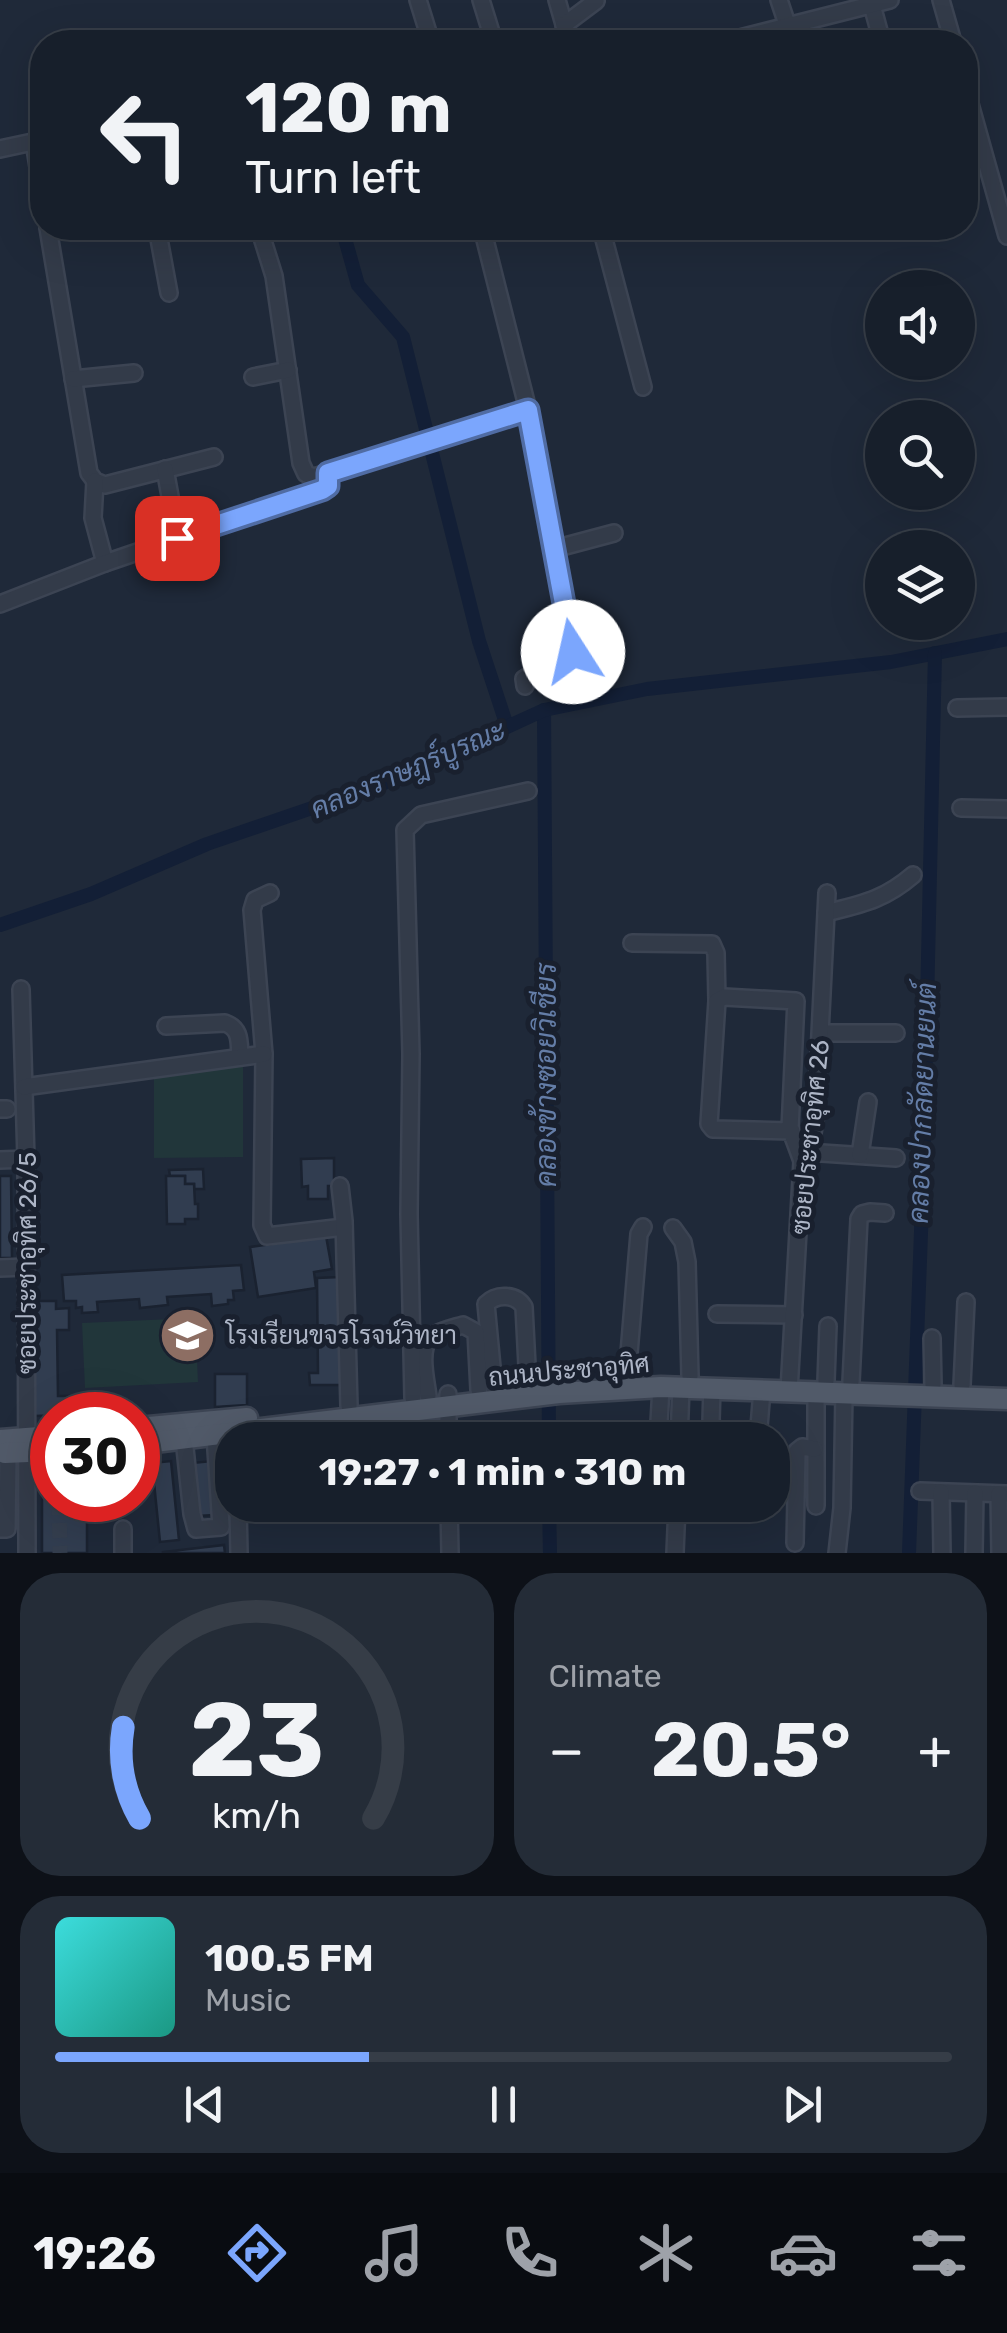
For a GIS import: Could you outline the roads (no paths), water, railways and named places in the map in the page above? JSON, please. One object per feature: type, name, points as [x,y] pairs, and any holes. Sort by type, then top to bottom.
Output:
[{"type":"main road","name":"ถนนประชาอุทิศ","points":[[277,1422],[349,1406],[627,1377],[762,1390],[790,1386]]},
{"type":"main road","name":"ถนนประชาอุทิศ","points":[[316,1422],[387,1414],[434,1398],[487,1389],[678,1383],[916,1389],[1007,1398]]},
{"type":"main road","name":"ถนนประชาอุทิศ","points":[[916,1389],[1007,1386]]},
{"type":"main road","name":"ถนนประชาอุทิศ","points":[[160,1429],[215,1430]]},
{"type":"main road","name":"ถนนประชาอุทิศ","points":[[160,1441],[215,1435]]},
{"type":"street","points":[[418,0],[427,30]]},
{"type":"street","points":[[481,0],[490,30]]},
{"type":"street","points":[[557,0],[566,30]]},
{"type":"street","points":[[779,0],[788,28]]},
{"type":"street","points":[[783,30],[839,6],[872,6],[890,0]]},
{"type":"street","points":[[941,0],[950,30]]},
{"type":"street","points":[[564,24],[596,1]]},
{"type":"street","points":[[872,6],[879,30]]},
{"type":"street","points":[[978,132],[1007,236]]},
{"type":"street","points":[[0,148],[30,142]]},
{"type":"street","points":[[50,240],[89,473],[106,484],[214,457]]},
{"type":"street","points":[[159,240],[169,293]]},
{"type":"street","points":[[264,240],[274,276],[301,463],[306,474],[314,477],[328,473],[528,410]]},
{"type":"street","points":[[485,240],[528,410],[573,652],[573,664],[566,671],[533,673],[524,680],[525,686]]},
{"type":"street","points":[[604,240],[643,387]]},
{"type":"street","points":[[253,377],[288,370]]},
{"type":"street","points":[[74,380],[134,373]]},
{"type":"street","points":[[165,469],[174,518]]},
{"type":"street","points":[[0,604],[105,563],[322,490],[328,486],[328,473]]},
{"type":"street","points":[[96,481],[93,518],[105,563]]},
{"type":"street","points":[[554,549],[614,533]]},
{"type":"street","points":[[957,708],[1007,707]]},
{"type":"street","points":[[434,1398],[409,1214],[412,1054],[405,830],[421,815],[528,792]]},
{"type":"street","points":[[961,808],[1007,808]]},
{"type":"street","points":[[826,913],[869,902],[894,891],[913,876]]},
{"type":"street","points":[[270,893],[255,900],[252,910],[264,1054],[262,1225],[267,1236],[344,1226]]},
{"type":"street","name":"ซอยประชาอุทิศ 26","points":[[790,1386],[804,1156],[816,1114],[827,893]]},
{"type":"street","points":[[632,944],[712,944],[716,953],[717,1000],[710,1124],[713,1129],[726,1131],[792,1132]]},
{"type":"street","name":"ซอยประชาอุทิศ 26/5","points":[[13,1447],[26,1267],[21,989]]},
{"type":"street","points":[[717,1000],[734,996],[796,1001],[792,1132],[804,1156],[896,1158]]},
{"type":"street","points":[[166,1026],[225,1022],[238,1031],[240,1057]]},
{"type":"street","points":[[822,1033],[896,1033]]},
{"type":"street","points":[[24,1087],[264,1054]]},
{"type":"street","points":[[860,1156],[868,1102]]},
{"type":"street","points":[[0,1160],[26,1159]]},
{"type":"street","points":[[340,1186],[349,1406]]},
{"type":"street","points":[[816,1506],[815,1449],[834,1387],[859,1219],[870,1212],[885,1214]]},
{"type":"street","points":[[627,1377],[643,1227]]},
{"type":"street","points":[[673,1228],[683,1242],[688,1262],[678,1383],[679,1422]]},
{"type":"street","points":[[0,1268],[26,1267]]},
{"type":"street","points":[[487,1389],[486,1304],[492,1298],[512,1296],[524,1307],[524,1327],[546,1388]]},
{"type":"street","points":[[962,1385],[966,1302]]},
{"type":"street","points":[[718,1314],[794,1315]]},
{"type":"street","points":[[442,1422],[424,1351],[434,1335],[463,1325],[476,1332],[487,1389]]},
{"type":"street","points":[[828,1326],[842,1508],[837,1553]]},
{"type":"street","points":[[489,1332],[524,1327]]},
{"type":"street","points":[[916,1389],[932,1338]]},
{"type":"street","points":[[664,1422],[678,1383]]},
{"type":"street","points":[[712,1387],[711,1421],[716,1433],[752,1436],[760,1427],[762,1390]]},
{"type":"street","points":[[387,1414],[389,1422]]},
{"type":"street","points":[[184,1438],[196,1529],[220,1526],[220,1522]]},
{"type":"street","points":[[0,1529],[6,1529],[13,1447]]},
{"type":"street","points":[[13,1447],[28,1553]]},
{"type":"street","points":[[796,1542],[797,1451],[802,1447],[815,1449]]},
{"type":"street","points":[[920,1491],[1003,1494],[1000,1553]]},
{"type":"street","points":[[941,1492],[942,1553]]},
{"type":"street","points":[[974,1493],[974,1553]]},
{"type":"street","points":[[794,1505],[842,1508]]},
{"type":"street","points":[[238,1522],[239,1553]]},
{"type":"street","points":[[449,1522],[450,1553]]},
{"type":"street","points":[[675,1553],[676,1522]]},
{"type":"street","points":[[123,1529],[123,1553]]},
{"type":"waterway","points":[[345,240],[358,285],[403,337],[479,641],[507,726]]},
{"type":"waterway","name":"คลองราษฎร์บูรณะ","points":[[0,925],[91,894],[207,844],[382,784],[544,710],[647,689],[891,662],[1007,639]]},
{"type":"waterway","name":"คลองปากลัดยานยนต์","points":[[909,1553],[923,1179],[935,653]]},
{"type":"waterway","name":"คลองข้างซอยวิเชียร","points":[[544,710],[549,1422]]},
{"type":"waterway","name":"คลองข้างซอยวิเชียร","points":[[549,1522],[550,1553]]},
{"type":"tunnel","points":[[59,1522],[60,1553]]},
{"type":"place","name":"โรงเรียนขจรโรจน์วิทยา","points":[[187,1335]]}]
